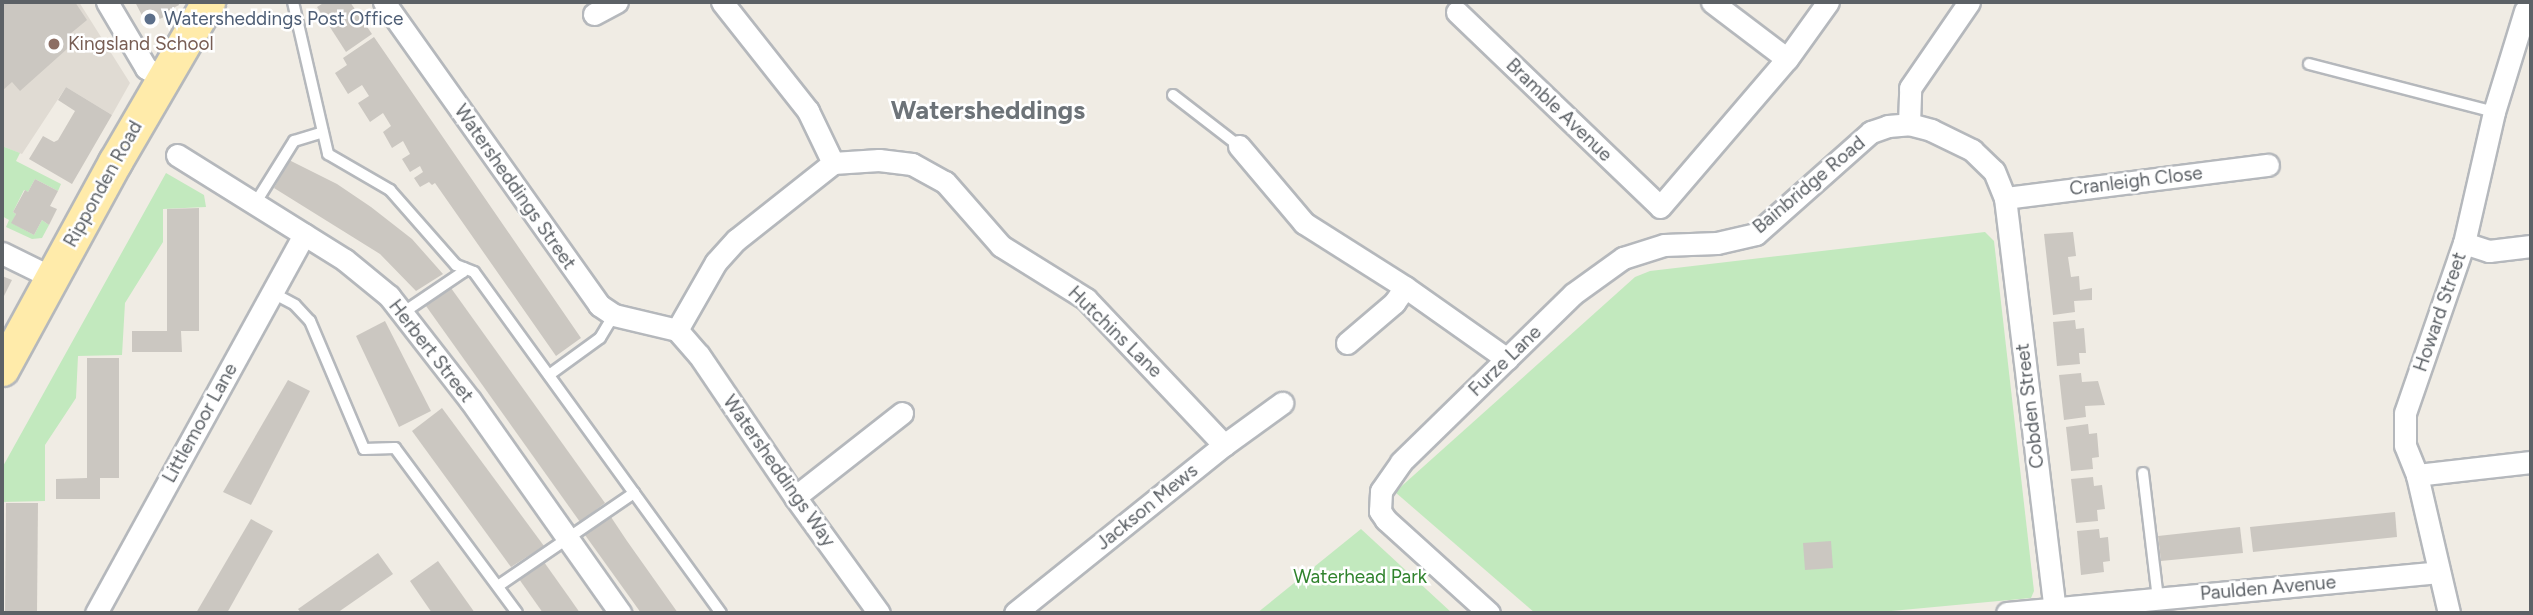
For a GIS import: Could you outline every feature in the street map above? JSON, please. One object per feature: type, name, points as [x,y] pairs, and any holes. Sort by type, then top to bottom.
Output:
[{"type":"main road","name":"Ripponden Road","points":[[2,369],[51,277],[208,2]]},
{"type":"street","points":[[107,2],[146,68],[163,78]]},
{"type":"street","name":"Watersheddings Street","points":[[384,2],[599,305],[614,314],[677,330]]},
{"type":"street","points":[[594,14],[617,2]]},
{"type":"street","points":[[677,330],[716,262],[736,240],[833,163],[808,111],[722,2]]},
{"type":"street","points":[[1712,2],[1787,59],[1828,2]]},
{"type":"street","points":[[1909,124],[1910,88],[1969,2]]},
{"type":"street","name":"Bramble Avenue","points":[[1450,5],[1660,207],[1787,59]]},
{"type":"street","name":"Howard Street","points":[[2449,613],[2417,475],[2406,444],[2404,414],[2464,243],[2494,112],[2522,8]]},
{"type":"street","name":"Bainbridge Road","points":[[1664,245],[1717,243],[1756,234],[1871,132],[1888,126],[1909,124],[1931,130],[1972,150],[1994,171],[2005,198]]},
{"type":"street","points":[[1239,146],[1304,223],[1405,287],[1507,359]]},
{"type":"street","name":"Herbert Street","points":[[177,156],[256,202],[345,260],[404,312],[620,613]]},
{"type":"street","name":"Hutchins Lane","points":[[833,163],[879,160],[912,164],[945,182],[1001,246],[1086,299],[1224,445]]},
{"type":"street","name":"Cranleigh Close","points":[[2005,198],[2268,165]]},
{"type":"street","name":"Cobden Street","points":[[2005,198],[2055,610]]},
{"type":"street","name":"Littlemoor Lane","points":[[96,613],[304,234]]},
{"type":"street","points":[[2464,243],[2489,251],[2531,246]]},
{"type":"street","name":"Furze Lane","points":[[1489,613],[1386,520],[1380,511],[1381,491],[1401,462],[1573,295],[1623,258],[1664,245]]},
{"type":"street","points":[[2,253],[51,277]]},
{"type":"street","points":[[1347,343],[1394,303],[1405,287]]},
{"type":"street","name":"Watersheddings Way","points":[[677,330],[699,355],[795,497],[879,613]]},
{"type":"street","name":"Jackson Mews","points":[[1015,613],[1224,445],[1282,403]]},
{"type":"street","points":[[795,497],[902,414]]},
{"type":"street","points":[[2417,475],[2531,463]]},
{"type":"street","name":"Paulden Avenue","points":[[2007,613],[2439,572]]},
{"type":"lane","points":[[293,2],[328,154],[390,190],[456,265],[474,272],[721,613]]},
{"type":"lane","points":[[2309,64],[2494,112]]},
{"type":"lane","points":[[1173,95],[1239,146]]},
{"type":"lane","points":[[256,202],[294,141],[323,132]]},
{"type":"lane","points":[[404,312],[463,272],[464,268]]},
{"type":"lane","points":[[271,292],[295,305],[310,321],[364,449],[395,448],[517,613]]},
{"type":"lane","points":[[549,375],[600,338],[614,314]]},
{"type":"lane","points":[[2143,473],[2158,598]]},
{"type":"lane","points":[[498,586],[634,493]]},
{"type":"shaded area","name":"Kingsland School","points":[[2,2],[79,2],[130,83],[112,115],[66,87],[22,154],[2,146]]},
{"type":"green space","points":[[2,146],[20,153],[16,161],[61,184],[58,191],[35,179],[28,192],[24,190],[13,212],[16,214],[12,223],[34,235],[42,220],[49,225],[42,238],[32,239],[6,227],[9,220],[2,216]]},
{"type":"green space","points":[[166,173],[204,195],[206,207],[163,209],[163,242],[125,303],[122,355],[78,356],[76,398],[45,445],[45,501],[2,502],[2,468]]},
{"type":"green space","points":[[1985,232],[1994,241],[2034,591],[2031,598],[1870,613],[1535,613],[1395,492],[1635,277],[1650,271]]},
{"type":"green space","name":"Waterhead Park","points":[[1361,529],[1452,613],[1257,613]]},
{"type":"building","points":[[2,2],[75,2],[87,20],[70,34],[76,41],[20,91],[12,82],[2,91]]},
{"type":"building","points":[[135,2],[178,2],[179,5],[164,13],[166,16],[147,25]]},
{"type":"building","points":[[325,2],[350,2],[372,34],[346,52],[317,7]]},
{"type":"building","points":[[374,37],[581,338],[556,356],[435,183],[432,185],[429,182],[420,187],[414,178],[423,172],[420,166],[410,172],[402,159],[410,154],[403,141],[392,148],[383,132],[391,126],[383,113],[370,122],[358,103],[369,96],[362,85],[348,94],[335,73],[347,65],[343,58]]},
{"type":"building","points":[[66,87],[112,115],[72,184],[29,159],[43,136],[54,142],[58,140],[75,111],[58,100]]},
{"type":"building","points":[[289,160],[337,184],[371,207],[412,239],[443,274],[416,291],[380,254],[274,188]]},
{"type":"building","points":[[35,179],[58,191],[50,206],[57,209],[49,225],[42,220],[34,235],[11,223],[16,214],[13,212],[25,190],[28,192]]},
{"type":"building","points":[[199,208],[199,331],[181,331],[182,352],[132,352],[132,331],[167,331],[167,209]]},
{"type":"building","points":[[2073,232],[2076,256],[2068,257],[2071,277],[2079,276],[2080,290],[2092,288],[2092,300],[2074,301],[2075,312],[2053,315],[2044,234]]},
{"type":"building","points":[[2,276],[12,280],[2,300]]},
{"type":"building","points":[[451,288],[605,503],[580,522],[426,306]]},
{"type":"building","points":[[2075,320],[2076,329],[2084,328],[2086,353],[2079,353],[2080,364],[2057,366],[2053,322]]},
{"type":"building","points":[[385,321],[431,411],[399,427],[356,336]]},
{"type":"building","points":[[87,358],[119,358],[119,478],[100,478],[100,499],[56,499],[56,479],[87,478]]},
{"type":"building","points":[[2081,373],[2082,382],[2098,381],[2105,405],[2085,406],[2086,417],[2064,420],[2059,375]]},
{"type":"building","points":[[288,380],[310,391],[251,505],[223,492]]},
{"type":"building","points":[[442,408],[544,546],[511,567],[412,431]]},
{"type":"building","points":[[2088,424],[2089,434],[2097,433],[2099,457],[2092,458],[2093,469],[2071,471],[2066,427]]},
{"type":"building","points":[[2093,477],[2094,486],[2102,485],[2105,509],[2097,510],[2098,521],[2076,523],[2071,479]]},
{"type":"building","points":[[6,503],[38,503],[37,613],[5,613]]},
{"type":"building","points":[[2395,512],[2397,537],[2253,552],[2250,527]]},
{"type":"building","points":[[611,517],[678,613],[641,613],[585,535]]},
{"type":"building","points":[[251,519],[273,531],[227,613],[196,613]]},
{"type":"building","points":[[2240,527],[2243,553],[2161,561],[2158,536]]},
{"type":"building","points":[[2099,529],[2100,538],[2108,537],[2110,561],[2103,562],[2104,572],[2081,575],[2077,531]]},
{"type":"building","points":[[1831,541],[1833,568],[1805,570],[1803,543]]},
{"type":"building","points":[[378,553],[393,574],[337,613],[301,613],[298,609]]},
{"type":"building","points":[[438,561],[475,613],[432,613],[410,581]]},
{"type":"building","points":[[544,562],[580,613],[543,613],[519,579]]},
{"type":"place","name":"Watersheddings Post Office","points":[[150,19]]},
{"type":"place","name":"Kingsland School","points":[[54,44]]},
{"type":"district","name":"Watersheddings","points":[[988,111]]}]
